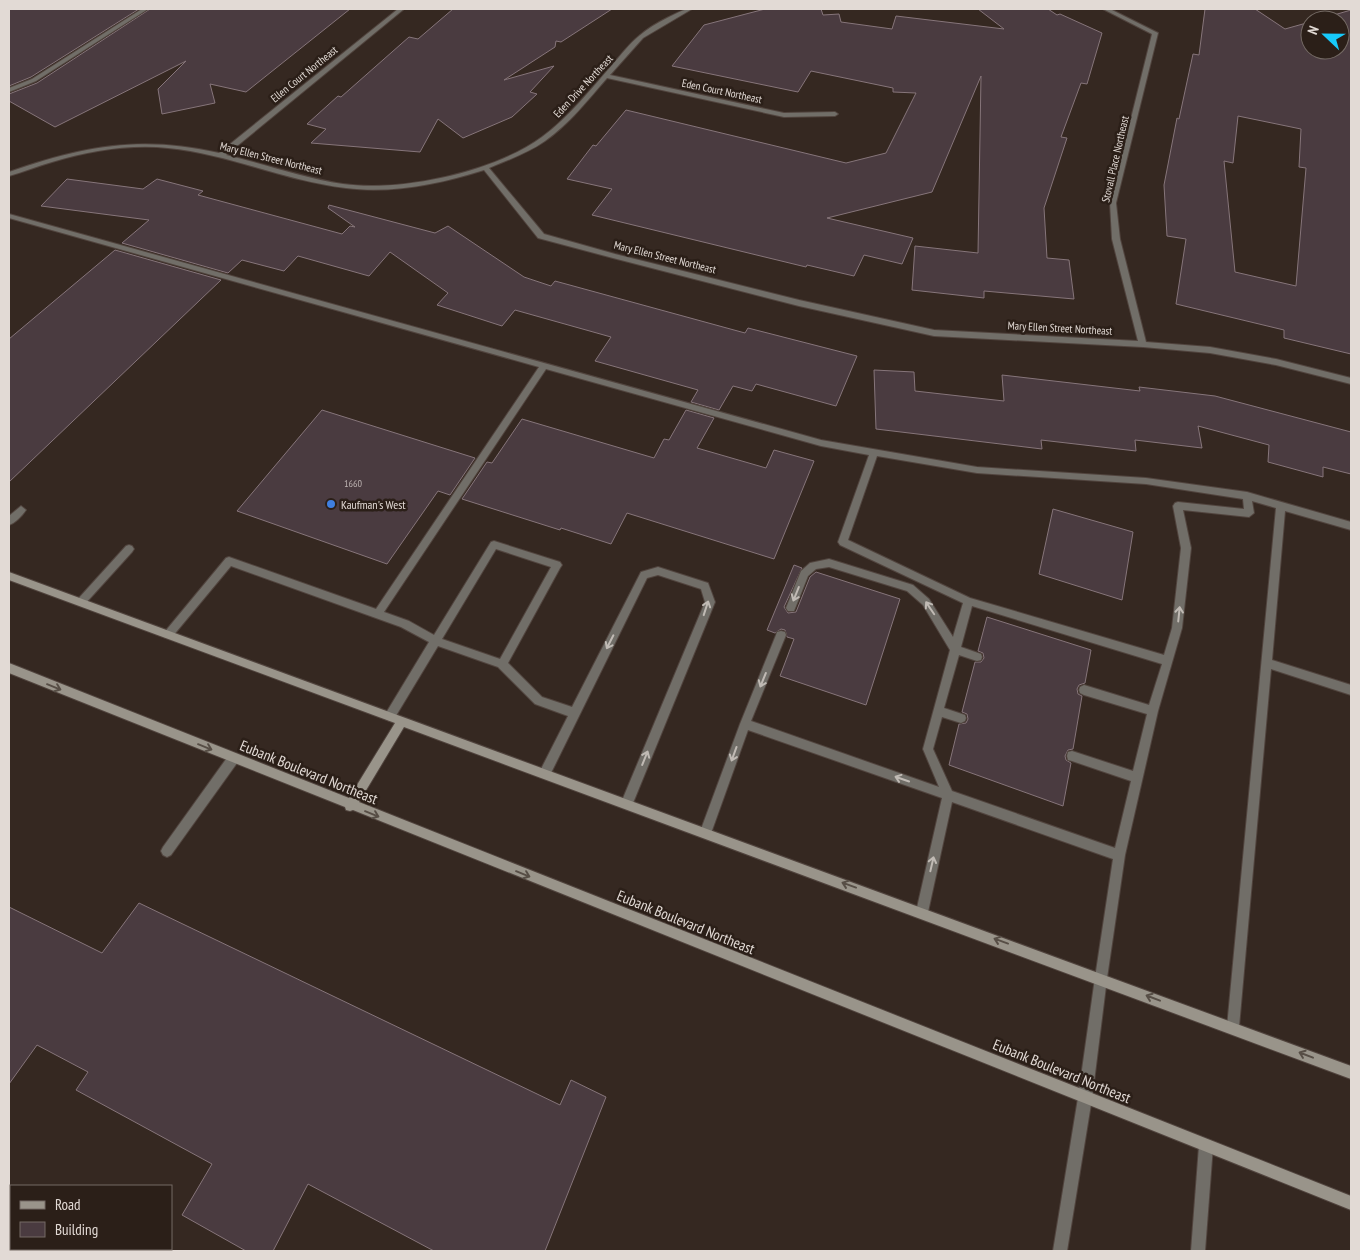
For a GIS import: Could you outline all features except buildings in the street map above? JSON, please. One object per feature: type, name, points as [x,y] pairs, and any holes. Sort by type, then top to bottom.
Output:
[{"type":"main road","points":[[9,576],[706,832],[1351,1072]]},
{"type":"main road","name":"Eubank Boulevard Northeast","points":[[9,668],[350,806],[1351,1203]]},
{"type":"main road","points":[[350,806],[402,721]]},
{"type":"street","points":[[9,90],[34,80],[145,9]]},
{"type":"street","name":"Ellen Court Northeast","points":[[220,156],[401,9]]},
{"type":"street","name":"Eden Drive Northeast","points":[[485,167],[524,151],[544,139],[562,125],[645,34],[689,9]]},
{"type":"street","name":"Stovall Place Northeast","points":[[1106,9],[1156,33],[1113,203],[1116,239],[1143,344]]},
{"type":"street","name":"Eden Court Northeast","points":[[606,76],[784,115],[835,114]]},
{"type":"street","name":"Mary Ellen Street Northeast","points":[[9,174],[54,158],[98,148],[138,145],[169,146],[220,156],[348,187],[398,186],[420,183],[485,167],[541,236],[799,303],[934,333],[1143,344],[1220,352],[1276,362],[1351,381]]},
{"type":"street","points":[[9,216],[821,443],[977,470],[1146,481],[1247,496],[1351,526]]},
{"type":"street","points":[[378,614],[544,366]]},
{"type":"street","points":[[874,452],[843,542],[968,601],[1168,661]]},
{"type":"street","points":[[1060,1251],[1085,1098],[1118,855],[1153,711],[1178,628],[1186,548],[1178,506],[1249,513],[1247,496]]},
{"type":"street","points":[[1233,1027],[1281,506]]},
{"type":"street","points":[[9,521],[21,510]]},
{"type":"street","points":[[390,716],[494,545],[557,565],[502,664]]},
{"type":"street","points":[[81,602],[129,549]]},
{"type":"street","points":[[168,634],[230,561],[405,624],[436,641],[502,664],[539,701],[575,713]]},
{"type":"street","points":[[791,608],[804,574],[813,566],[829,563],[910,588],[926,602],[955,649],[977,657]]},
{"type":"street","points":[[545,773],[644,575],[658,571],[705,586],[710,602],[627,803]]},
{"type":"street","points":[[922,912],[948,795],[928,749],[968,601]]},
{"type":"street","points":[[706,832],[745,724],[781,635]]},
{"type":"street","points":[[1267,663],[1351,690]]},
{"type":"street","points":[[1084,690],[1153,711]]},
{"type":"street","points":[[938,711],[961,718]]},
{"type":"street","points":[[745,724],[1118,855]]},
{"type":"street","points":[[1072,756],[1138,778]]},
{"type":"street","points":[[167,851],[233,759]]},
{"type":"street","points":[[1198,1251],[1206,1146]]},
{"type":"place","name":"Kaufman's West","points":[[331,504]]}]
